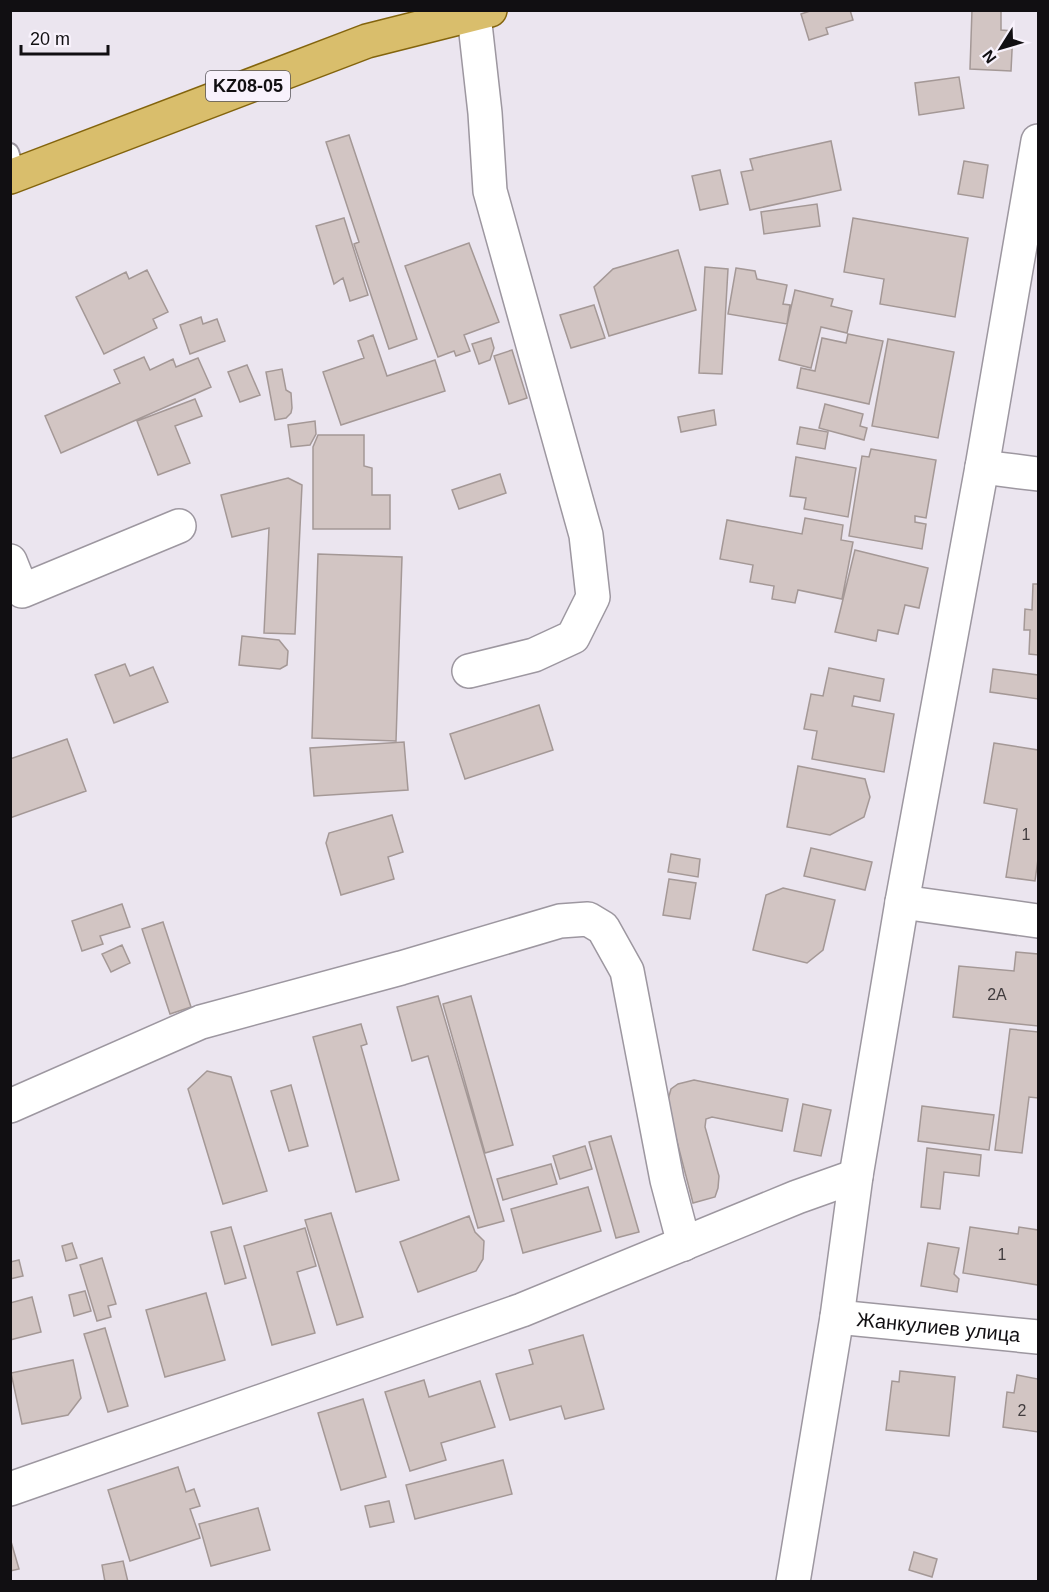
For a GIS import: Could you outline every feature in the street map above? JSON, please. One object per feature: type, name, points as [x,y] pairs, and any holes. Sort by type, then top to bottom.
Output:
[{"type":"main road","name":"KZ08-05","points":[[13,168],[432,17],[482,13]]},
{"type":"street","points":[[469,671],[534,655],[573,637],[593,597],[586,535],[490,191],[482,13]]},
{"type":"street","points":[[793,1581],[837,1317],[856,1176],[902,902],[982,467],[1038,141]]},
{"type":"street","points":[[982,467],[1038,474]]},
{"type":"street","points":[[10,561],[22,591],[179,526]]},
{"type":"street","points":[[902,902],[1038,921]]},
{"type":"street","points":[[10,1106],[201,1022],[400,968],[560,921],[588,919],[603,928],[627,971],[667,1180],[684,1244]]},
{"type":"street","points":[[10,1489],[251,1407],[522,1310],[797,1197],[856,1176]]},
{"type":"street","name":"Жанкулиев улица","points":[[837,1317],[1038,1336]]},
{"type":"building","points":[[813,10],[850,10],[853,20],[826,28],[828,34],[809,40],[801,14]]},
{"type":"building","points":[[972,10],[1001,10],[1001,30],[1013,31],[1011,71],[970,69]]},
{"type":"building","points":[[959,77],[964,108],[919,115],[915,83]]},
{"type":"building","points":[[349,135],[417,339],[389,349],[354,244],[359,242],[326,142]]},
{"type":"building","points":[[831,141],[841,190],[750,210],[741,172],[753,170],[750,159]]},
{"type":"building","points":[[964,161],[988,165],[983,198],[958,194]]},
{"type":"building","points":[[720,170],[728,204],[700,210],[692,176]]},
{"type":"building","points":[[817,204],[820,226],[764,234],[761,212]]},
{"type":"building","points":[[344,218],[368,295],[350,301],[343,278],[334,284],[316,226]]},
{"type":"building","points":[[853,218],[968,238],[955,317],[880,304],[884,279],[844,272]]},
{"type":"building","points":[[469,243],[499,322],[464,335],[470,351],[456,356],[454,351],[438,357],[405,266]]},
{"type":"building","points":[[678,250],[696,310],[609,336],[594,287],[613,269]]},
{"type":"building","points":[[705,267],[728,269],[722,374],[699,373]]},
{"type":"building","points":[[736,268],[755,271],[757,279],[787,285],[783,304],[790,305],[787,324],[728,314]]},
{"type":"building","points":[[147,270],[168,312],[153,319],[157,328],[104,354],[76,297],[126,272],[129,279]]},
{"type":"building","points":[[795,290],[833,299],[831,306],[852,311],[847,333],[821,327],[811,368],[779,360]]},
{"type":"building","points":[[594,305],[605,338],[571,348],[560,315]]},
{"type":"building","points":[[201,317],[203,324],[217,319],[225,341],[190,354],[180,325]]},
{"type":"building","points":[[848,334],[883,341],[869,404],[797,388],[801,368],[815,371],[822,338],[846,343]]},
{"type":"building","points":[[373,335],[387,376],[435,360],[445,391],[341,425],[323,372],[364,358],[358,341]]},
{"type":"building","points":[[491,338],[494,348],[490,360],[479,364],[472,344]]},
{"type":"building","points":[[888,339],[954,352],[938,438],[872,426]]},
{"type":"building","points":[[512,350],[527,398],[509,404],[494,356]]},
{"type":"building","points":[[144,357],[150,370],[173,359],[176,367],[198,358],[211,387],[61,453],[45,416],[120,383],[114,370]]},
{"type":"building","points":[[247,365],[260,395],[240,402],[228,372]]},
{"type":"building","points":[[282,369],[286,390],[291,393],[292,408],[286,418],[275,420],[266,372]]},
{"type":"building","points":[[195,399],[202,416],[175,426],[190,463],[158,475],[137,421]]},
{"type":"building","points":[[825,404],[863,414],[860,426],[867,428],[864,440],[819,428]]},
{"type":"building","points":[[714,410],[716,425],[681,432],[678,417]]},
{"type":"building","points":[[315,421],[316,434],[310,445],[291,447],[288,425]]},
{"type":"building","points":[[800,427],[828,432],[825,449],[797,444]]},
{"type":"building","points":[[318,435],[364,435],[364,466],[372,468],[372,495],[390,495],[390,529],[313,529],[313,447]]},
{"type":"building","points":[[871,449],[936,460],[926,518],[915,516],[915,522],[926,524],[922,549],[849,536],[862,456],[869,457]]},
{"type":"building","points":[[796,457],[856,468],[848,517],[804,509],[806,498],[790,496]]},
{"type":"building","points":[[500,474],[506,493],[459,509],[452,490]]},
{"type":"building","points":[[288,478],[302,485],[295,634],[264,633],[269,528],[232,537],[221,495]]},
{"type":"building","points":[[805,518],[843,525],[841,540],[853,542],[842,599],[798,590],[795,603],[772,599],[774,586],[750,582],[753,565],[720,559],[727,520],[802,534]]},
{"type":"building","points":[[855,550],[928,568],[919,608],[905,605],[898,634],[878,630],[876,641],[835,632]]},
{"type":"building","points":[[318,554],[402,557],[396,741],[312,738]]},
{"type":"building","points":[[1033,584],[1038,584],[1038,655],[1029,654],[1030,630],[1024,630],[1025,609],[1032,610]]},
{"type":"building","points":[[242,636],[279,640],[288,651],[287,665],[280,669],[239,665]]},
{"type":"building","points":[[125,664],[130,676],[153,667],[168,702],[114,723],[95,675]]},
{"type":"building","points":[[829,668],[884,679],[880,701],[854,696],[852,706],[894,714],[884,772],[812,759],[817,731],[804,729],[811,694],[823,696]]},
{"type":"building","points":[[993,669],[1038,675],[1038,699],[990,692]]},
{"type":"building","points":[[539,705],[553,750],[465,779],[450,734]]},
{"type":"building","points":[[67,739],[86,791],[10,818],[10,759]]},
{"type":"building","points":[[404,742],[408,790],[314,796],[310,748]]},
{"type":"building","points":[[994,743],[1038,750],[1038,859],[1035,881],[1006,877],[1017,809],[984,803]]},
{"type":"building","points":[[798,766],[865,779],[870,797],[864,817],[830,835],[787,827]]},
{"type":"building","points":[[392,815],[403,852],[388,857],[394,879],[341,895],[326,843],[329,833]]},
{"type":"building","points":[[811,848],[872,862],[865,890],[804,876]]},
{"type":"building","points":[[671,854],[700,859],[698,877],[668,872]]},
{"type":"building","points":[[669,879],[696,883],[690,919],[663,915]]},
{"type":"building","points":[[783,888],[835,900],[823,950],[807,963],[753,950],[766,895]]},
{"type":"building","points":[[122,904],[130,927],[100,936],[103,944],[82,951],[72,921]]},
{"type":"building","points":[[163,922],[191,1007],[170,1014],[142,929]]},
{"type":"building","points":[[122,945],[130,963],[111,972],[102,954]]},
{"type":"building","points":[[1016,952],[1038,954],[1038,1026],[953,1017],[959,966],[1014,971]]},
{"type":"building","points":[[438,996],[504,1221],[478,1228],[428,1056],[412,1061],[397,1007]]},
{"type":"building","points":[[471,996],[513,1145],[485,1153],[443,1004]]},
{"type":"building","points":[[361,1024],[367,1044],[361,1046],[399,1180],[356,1192],[313,1037]]},
{"type":"building","points":[[1010,1029],[1038,1032],[1038,1098],[1029,1097],[1022,1153],[995,1150]]},
{"type":"building","points":[[207,1071],[231,1077],[267,1191],[223,1204],[188,1089]]},
{"type":"building","points":[[694,1080],[788,1099],[782,1131],[712,1117],[706,1119],[705,1127],[719,1176],[718,1188],[715,1197],[693,1203],[667,1103],[671,1089],[678,1084]]},
{"type":"building","points":[[291,1085],[308,1146],[289,1151],[271,1091]]},
{"type":"building","points":[[803,1104],[831,1110],[821,1156],[794,1151]]},
{"type":"building","points":[[922,1106],[994,1115],[989,1150],[918,1141]]},
{"type":"building","points":[[611,1136],[639,1232],[616,1238],[589,1142]]},
{"type":"building","points":[[585,1146],[592,1169],[560,1179],[553,1156]]},
{"type":"building","points":[[927,1148],[981,1155],[979,1176],[944,1172],[940,1209],[921,1207]]},
{"type":"building","points":[[551,1164],[557,1184],[503,1200],[497,1179]]},
{"type":"building","points":[[588,1187],[601,1231],[523,1253],[511,1209]]},
{"type":"building","points":[[331,1213],[363,1317],[337,1325],[305,1220]]},
{"type":"building","points":[[469,1216],[475,1232],[484,1241],[483,1259],[476,1271],[418,1292],[400,1242]]},
{"type":"building","points":[[231,1227],[246,1278],[225,1284],[211,1232]]},
{"type":"building","points":[[970,1227],[1018,1234],[1019,1227],[1038,1230],[1038,1285],[963,1273]]},
{"type":"building","points":[[305,1228],[316,1266],[297,1272],[315,1333],[272,1345],[244,1246]]},
{"type":"building","points":[[72,1243],[77,1258],[66,1261],[62,1246]]},
{"type":"building","points":[[928,1243],[959,1248],[954,1274],[959,1279],[957,1292],[921,1286]]},
{"type":"building","points":[[102,1258],[116,1304],[108,1306],[111,1317],[97,1321],[80,1265]]},
{"type":"building","points":[[19,1260],[23,1276],[10,1279],[10,1262]]},
{"type":"building","points":[[85,1291],[91,1311],[74,1316],[69,1295]]},
{"type":"building","points":[[206,1293],[225,1360],[165,1377],[146,1310]]},
{"type":"building","points":[[32,1297],[41,1332],[10,1340],[10,1303]]},
{"type":"building","points":[[105,1328],[128,1406],[108,1412],[84,1334]]},
{"type":"building","points":[[583,1335],[604,1409],[565,1419],[561,1406],[510,1420],[496,1374],[533,1364],[529,1350]]},
{"type":"building","points":[[73,1360],[81,1398],[68,1415],[22,1424],[11,1373]]},
{"type":"building","points":[[900,1371],[955,1377],[949,1436],[886,1430],[892,1381],[899,1382]]},
{"type":"building","points":[[1017,1375],[1038,1379],[1038,1432],[1003,1427],[1007,1392],[1014,1393]]},
{"type":"building","points":[[424,1380],[429,1397],[480,1381],[495,1427],[441,1443],[446,1460],[410,1471],[385,1392]]},
{"type":"building","points":[[363,1399],[386,1477],[341,1490],[318,1413]]},
{"type":"building","points":[[503,1460],[512,1494],[415,1519],[406,1485]]},
{"type":"building","points":[[178,1467],[186,1492],[194,1489],[200,1506],[190,1509],[200,1538],[130,1561],[108,1490]]},
{"type":"building","points":[[389,1501],[394,1522],[370,1527],[365,1506]]},
{"type":"building","points":[[258,1508],[270,1550],[211,1566],[199,1524]]},
{"type":"building","points":[[10,1538],[19,1569],[10,1571]]},
{"type":"building","points":[[914,1552],[937,1559],[932,1577],[909,1570]]},
{"type":"building","points":[[123,1561],[128,1582],[105,1582],[102,1565]]}]
